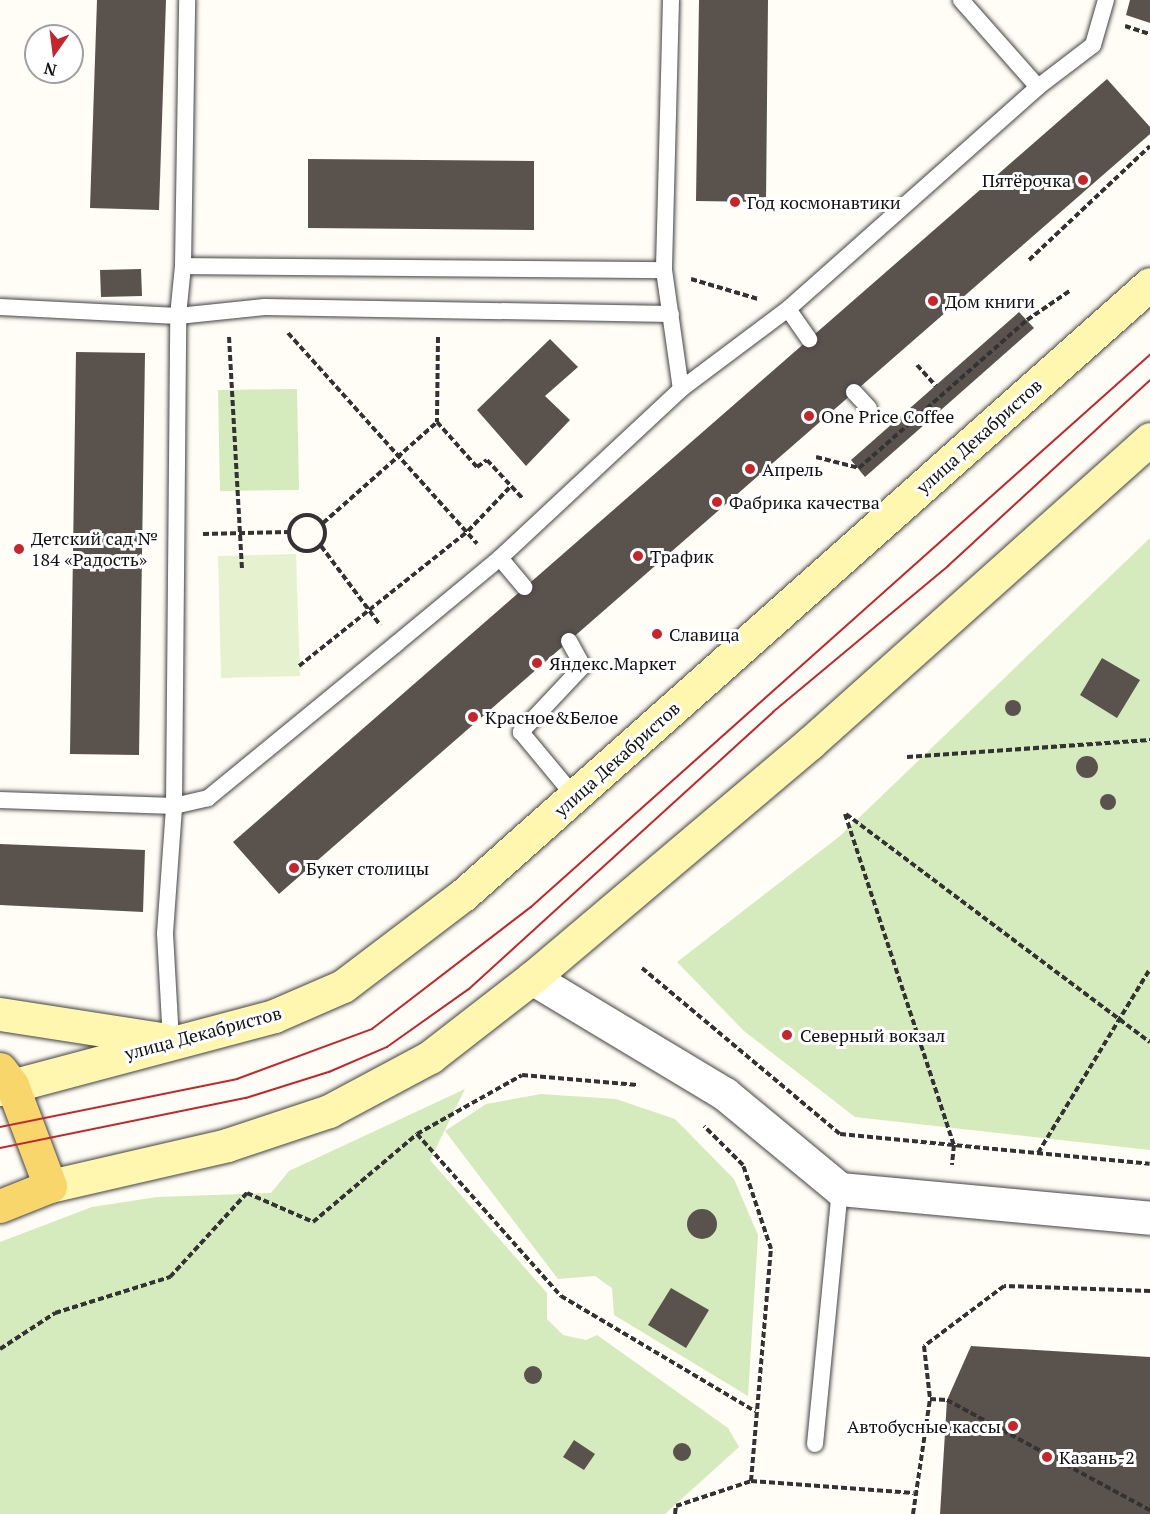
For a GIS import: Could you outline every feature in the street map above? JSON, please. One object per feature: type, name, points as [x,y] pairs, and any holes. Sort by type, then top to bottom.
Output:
[{"type":"main road","name":"улица Декабристов","points":[[4,1081],[274,1016],[343,986],[463,895],[1150,284]]},
{"type":"main road","points":[[0,1206],[50,1185],[227,1144],[329,1111],[430,1057],[532,978],[810,743],[1150,439]]},
{"type":"main road","points":[[0,1014],[171,1041]]},
{"type":"main road","points":[[4,1081],[50,1185]]},
{"type":"street","points":[[532,978],[725,1094],[840,1189],[1150,1218]]},
{"type":"lane","points":[[171,1041],[165,933],[174,806],[178,316],[183,266],[187,0]]},
{"type":"lane","points":[[671,0],[664,270],[681,388]]},
{"type":"lane","points":[[962,0],[1038,87]]},
{"type":"lane","points":[[0,800],[174,806],[208,798],[496,561],[681,388],[788,309],[1038,87],[1093,45],[1106,0]]},
{"type":"lane","points":[[183,266],[664,270]]},
{"type":"lane","points":[[0,307],[178,316],[265,307],[438,312],[671,314]]},
{"type":"lane","points":[[788,309],[809,339]]},
{"type":"lane","points":[[854,392],[869,408]]},
{"type":"lane","points":[[496,561],[524,588]]},
{"type":"lane","points":[[569,641],[583,666],[521,732],[575,796]]},
{"type":"lane","points":[[815,1444],[840,1189]]},
{"type":"path","points":[[1029,260],[1150,146]]},
{"type":"path","points":[[664,270],[788,309]]},
{"type":"path","points":[[816,457],[859,468],[1027,320],[1071,290]]},
{"type":"path","points":[[265,307],[496,561]]},
{"type":"path","points":[[228,312],[242,534],[242,570]]},
{"type":"path","points":[[438,312],[437,422],[477,467],[487,460],[541,518]]},
{"type":"path","points":[[917,364],[936,386]]},
{"type":"path","points":[[323,523],[437,422]]},
{"type":"path","points":[[300,666],[370,613],[468,531],[510,487]]},
{"type":"path","points":[[312,514],[323,523],[326,535],[321,546],[308,552],[296,548],[289,532],[299,515],[312,514]]},
{"type":"path","points":[[178,533],[289,532]]},
{"type":"path","points":[[321,546],[370,613],[396,644]]},
{"type":"path","points":[[907,757],[1150,740]]},
{"type":"path","points":[[950,1200],[954,1145],[845,814],[1150,1042]]},
{"type":"path","points":[[642,968],[840,1134],[1150,1164]]},
{"type":"path","points":[[1037,1153],[1150,969]]},
{"type":"path","points":[[0,1349],[55,1313],[170,1277],[247,1193],[313,1222],[417,1134],[522,1075],[641,1087]]},
{"type":"path","points":[[695,1116],[743,1165],[771,1249],[755,1411],[751,1481]]},
{"type":"path","points":[[417,1134],[561,1296],[755,1411]]},
{"type":"path","points":[[913,1514],[914,1493],[930,1399],[924,1346],[1004,1286],[1150,1291]]},
{"type":"path","points":[[930,1399],[947,1400],[1150,1510]]},
{"type":"path","points":[[675,1514],[676,1506],[751,1481],[914,1493]]},
{"type":"green space","points":[[297,389],[299,490],[220,491],[218,390]]},
{"type":"green space","points":[[1150,538],[1150,1150],[855,1117],[744,1031],[677,962],[840,836]]},
{"type":"green space","points":[[296,554],[300,676],[221,678],[218,556]]},
{"type":"green space","points":[[465,1089],[430,1160],[547,1293],[547,1319],[563,1335],[586,1340],[597,1335],[728,1428],[739,1447],[665,1514],[0,1514],[0,1242],[92,1207],[157,1197],[271,1193],[289,1171]]},
{"type":"green space","points":[[541,1094],[616,1099],[675,1119],[734,1179],[758,1235],[748,1396],[614,1315],[612,1288],[595,1276],[558,1279],[445,1131],[486,1104]]},
{"type":"building","points":[[97,0],[166,0],[159,210],[90,208]]},
{"type":"building","points":[[699,0],[768,0],[766,202],[696,201]]},
{"type":"building","points":[[1130,0],[1150,0],[1150,23],[1126,15]]},
{"type":"building","points":[[1107,79],[1150,127],[1150,134],[279,894],[233,842]]},
{"type":"building","points":[[308,159],[534,161],[534,230],[308,228]]},
{"type":"building","points":[[141,269],[142,296],[101,297],[100,270]]},
{"type":"building","points":[[1019,312],[1034,328],[865,477],[851,460]]},
{"type":"building","points":[[550,339],[578,367],[545,396],[570,420],[526,466],[477,410]]},
{"type":"building","points":[[76,352],[145,353],[139,755],[70,754]]},
{"type":"building","points":[[1102,658],[1140,680],[1117,718],[1080,695]]},
{"type":"building","points":[[1013,700],[1019,702],[1021,708],[1019,714],[1013,716],[1007,714],[1005,708],[1007,702]]},
{"type":"building","points":[[1087,756],[1095,759],[1098,767],[1095,775],[1087,778],[1079,775],[1076,767],[1079,759]]},
{"type":"building","points":[[1105,794],[1111,794],[1116,802],[1114,808],[1105,810],[1100,805],[1100,799]]},
{"type":"building","points":[[0,844],[145,850],[143,912],[0,905]]},
{"type":"building","points":[[702,1209],[712,1214],[717,1224],[712,1234],[702,1239],[692,1234],[687,1224],[692,1214]]},
{"type":"building","points":[[671,1288],[709,1310],[686,1348],[648,1325]]},
{"type":"building","name":"Казань-2","points":[[971,1346],[1150,1357],[1150,1514],[940,1514],[947,1400]]},
{"type":"building","points":[[533,1366],[539,1369],[542,1375],[539,1381],[533,1384],[527,1381],[524,1375],[527,1369]]},
{"type":"building","points":[[574,1440],[595,1454],[584,1470],[563,1457]]},
{"type":"building","points":[[682,1443],[688,1446],[691,1452],[688,1458],[682,1461],[676,1458],[673,1452],[676,1446]]},
{"type":"tram line","points":[[0,1127],[237,1079],[372,1029],[531,907],[1150,355]]},
{"type":"tram line","points":[[0,1148],[246,1098],[329,1072],[387,1047],[469,989],[773,712],[948,566],[1150,380]]},
{"type":"place","name":"Пятёрочка","points":[[1083,180]]},
{"type":"place","name":"Год космонавтики","points":[[735,202]]},
{"type":"place","name":"Дом книги","points":[[933,301]]},
{"type":"place","name":"One Price Coffee","points":[[809,416]]},
{"type":"place","name":"Апрель","points":[[750,469]]},
{"type":"place","name":"Фабрика качества","points":[[717,502]]},
{"type":"place","name":"Детский сад № 184 «Радость»","points":[[19,549]]},
{"type":"place","name":"Трафик","points":[[638,556]]},
{"type":"place","name":"Славица","points":[[657,634]]},
{"type":"place","name":"Яндекс.Маркет","points":[[537,663]]},
{"type":"place","name":"Красное&Белое","points":[[473,717]]},
{"type":"place","name":"Букет столицы","points":[[294,868]]},
{"type":"place","name":"Северный вокзал","points":[[787,1035]]},
{"type":"place","name":"Автобусные кассы","points":[[1013,1426]]},
{"type":"place","name":"Казань-2","points":[[1047,1457]]}]
